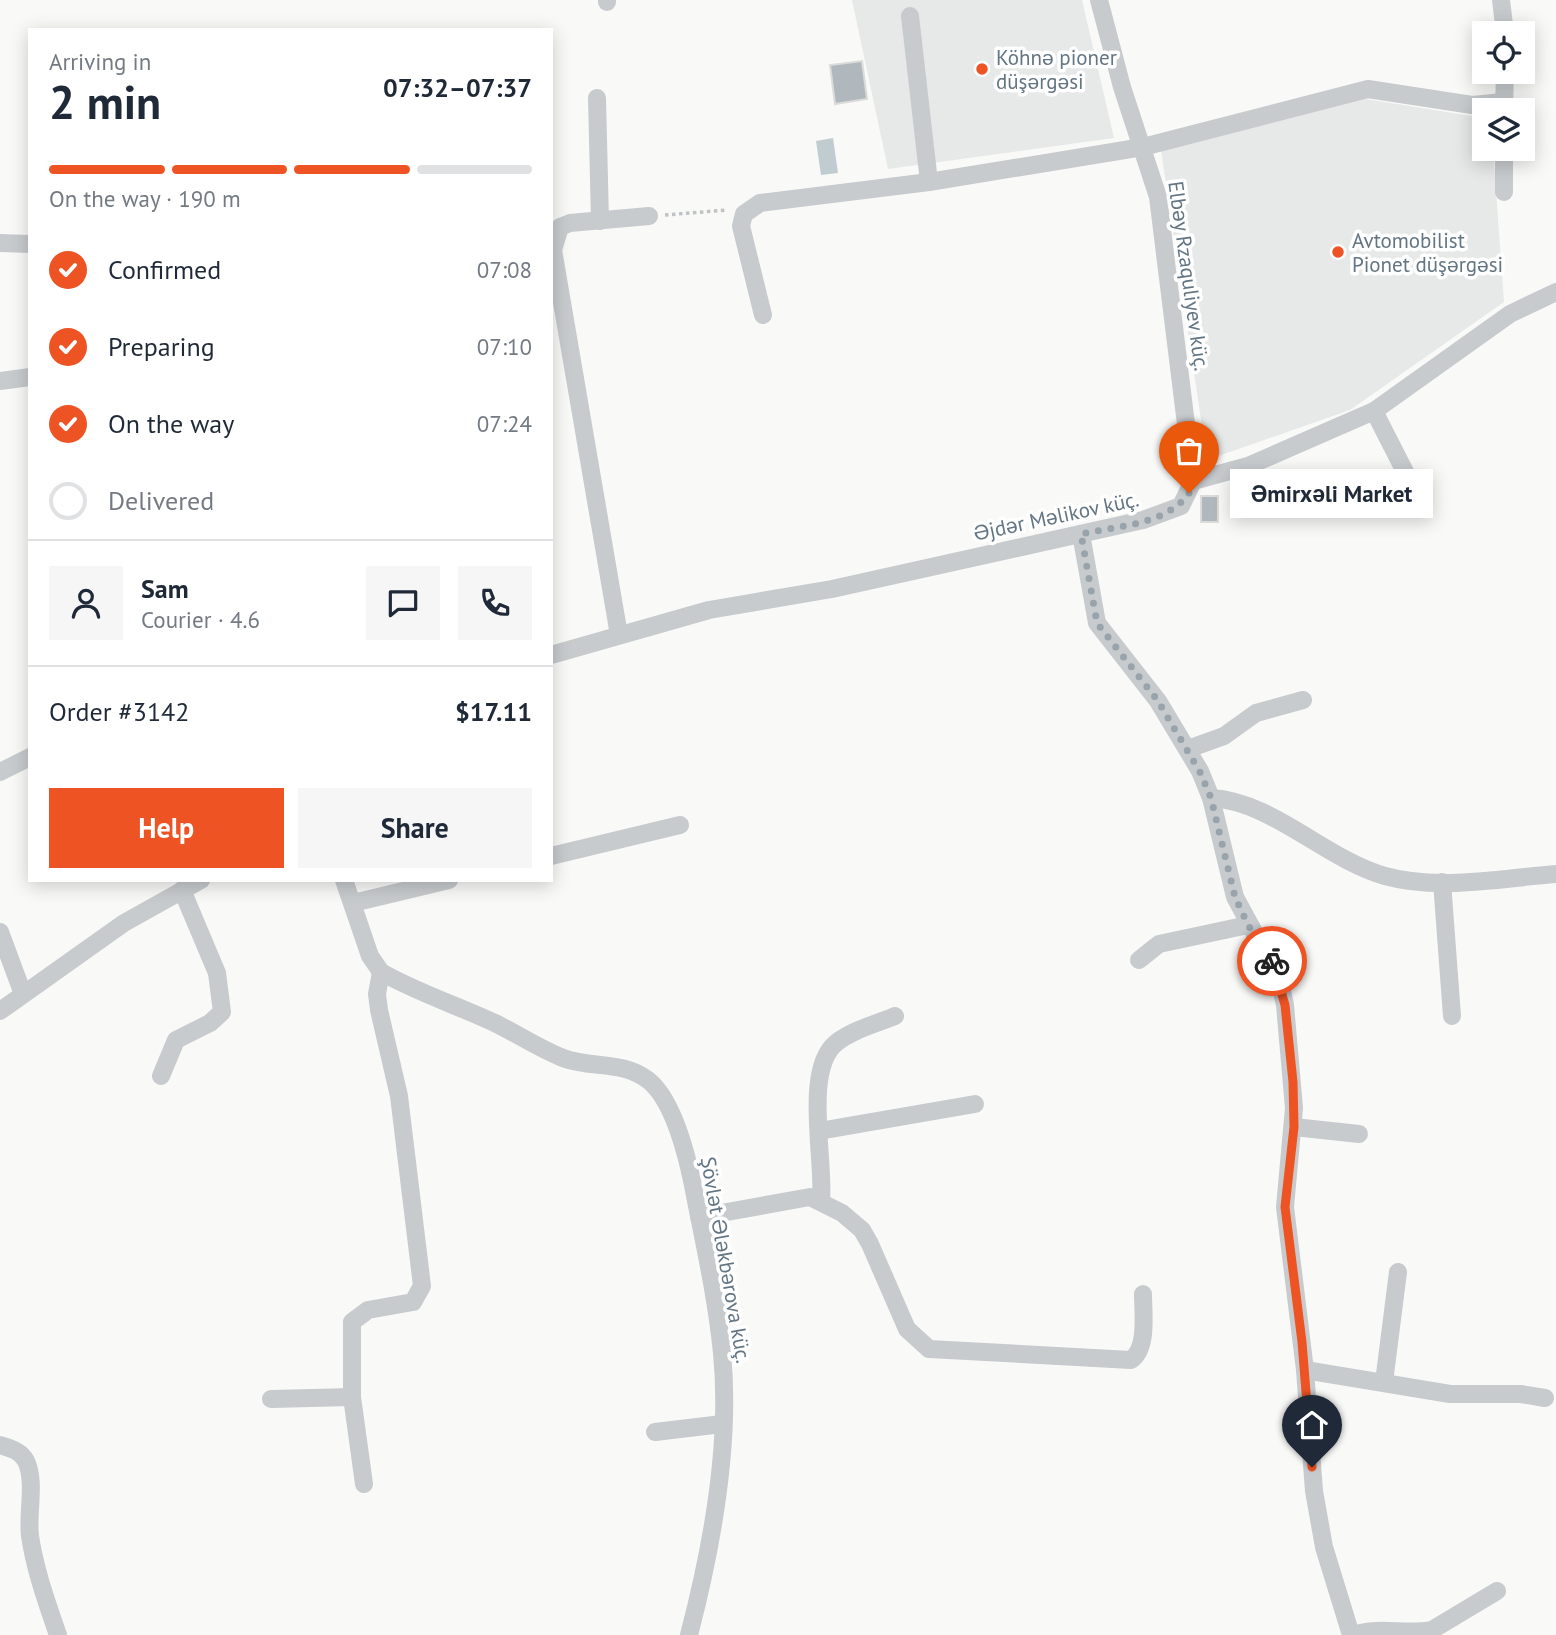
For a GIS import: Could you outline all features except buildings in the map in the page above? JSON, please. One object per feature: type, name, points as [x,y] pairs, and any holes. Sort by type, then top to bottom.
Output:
[{"type":"street","name":"Elbəy Rzaquliyev küç.","points":[[1099,0],[1122,87],[1158,197],[1193,481]]},
{"type":"street","points":[[1501,0],[1504,21]]},
{"type":"street","points":[[910,16],[929,182]]},
{"type":"street","points":[[763,315],[741,226],[744,214],[760,203],[929,182],[1143,146],[1368,89],[1472,105]]},
{"type":"street","points":[[597,98],[600,221]]},
{"type":"street","points":[[1504,161],[1504,192]]},
{"type":"street","points":[[619,635],[553,250],[560,227],[649,216]]},
{"type":"street","points":[[0,243],[28,244]]},
{"type":"street","points":[[1193,481],[1248,466],[1374,411],[1510,314],[1556,292]]},
{"type":"street","points":[[0,381],[28,377]]},
{"type":"street","points":[[1374,411],[1421,503]]},
{"type":"street","name":"Əjdər Məlikov küç.","points":[[553,654],[709,610],[832,589],[1165,514],[1181,506],[1193,481]]},
{"type":"street","points":[[1081,534],[1097,623],[1158,701],[1188,749],[1211,798],[1235,897],[1279,978],[1293,1082],[1294,1127],[1285,1207],[1305,1370],[1314,1491],[1324,1547],[1352,1635],[1374,1631],[1420,1633],[1432,1630],[1497,1591]]},
{"type":"street","points":[[1188,749],[1224,736],[1256,713],[1303,700]]},
{"type":"street","points":[[0,772],[28,758]]},
{"type":"street","points":[[1211,798],[1245,803],[1353,864],[1385,876],[1443,882],[1556,874]]},
{"type":"street","points":[[553,856],[680,825]]},
{"type":"street","points":[[0,1011],[124,923],[197,882]]},
{"type":"street","points":[[345,882],[370,956],[381,972],[377,994],[379,1010],[399,1096],[422,1286],[413,1301],[368,1310],[352,1322],[352,1397],[364,1484]]},
{"type":"street","points":[[353,903],[441,882]]},
{"type":"street","points":[[1443,882],[1452,1016]]},
{"type":"street","points":[[162,1076],[176,1040],[211,1023],[222,1012],[217,973],[182,890]]},
{"type":"street","points":[[1139,960],[1159,944],[1248,925]]},
{"type":"street","points":[[0,932],[23,994]]},
{"type":"street","name":"Şövlət Ələkbərova küç.","points":[[381,972],[561,1057],[617,1065],[635,1071],[652,1083],[666,1103],[682,1143],[699,1217],[722,1355],[722,1424],[709,1553],[689,1635]]},
{"type":"street","points":[[821,1201],[819,1077],[827,1053],[850,1034],[895,1016]]},
{"type":"street","points":[[819,1131],[975,1104]]},
{"type":"street","points":[[1294,1127],[1359,1134]]},
{"type":"street","points":[[699,1217],[791,1198],[810,1197],[842,1213],[862,1230],[907,1329],[917,1341],[929,1349],[1131,1360],[1138,1355],[1141,1346],[1143,1294]]},
{"type":"street","points":[[1384,1382],[1398,1272]]},
{"type":"street","points":[[1305,1370],[1450,1394],[1521,1394],[1545,1398]]},
{"type":"street","points":[[271,1399],[352,1397]]},
{"type":"street","points":[[655,1432],[722,1424]]},
{"type":"street","points":[[0,1445],[13,1448],[25,1458],[29,1469],[32,1551],[58,1635]]},
{"type":"path","points":[[649,216],[719,210],[744,214]]},
{"type":"shaded area","name":"Köhnə pioner düşərgəsi","points":[[852,0],[1082,0],[1114,138],[888,169]]},
{"type":"shaded area","name":"Avtomobilist Pionet düşərgəsi","points":[[1366,99],[1472,116],[1472,161],[1494,161],[1504,302],[1350,410],[1207,460],[1161,150]]},
{"type":"shaded area","points":[[833,138],[838,173],[821,175],[816,141]]},
{"type":"way so far","points":[[1189,493],[1181,506],[1165,514],[1081,534],[1092,609],[1097,623],[1111,645],[1158,701],[1200,772],[1211,798],[1235,897],[1248,925],[1272,961]]},
{"type":"place","name":"Köhnə pioner düşərgəsi","points":[[982,69]]},
{"type":"place","name":"Avtomobilist Pionet düşərgəsi","points":[[1338,252]]},
{"type":"place","name":"Əmirxəli Market","points":[[1189,493]]},
{"type":"route","points":[[1272,961],[1285,1005],[1293,1082],[1294,1127],[1288,1161],[1285,1207],[1305,1370],[1312,1467]]}]
